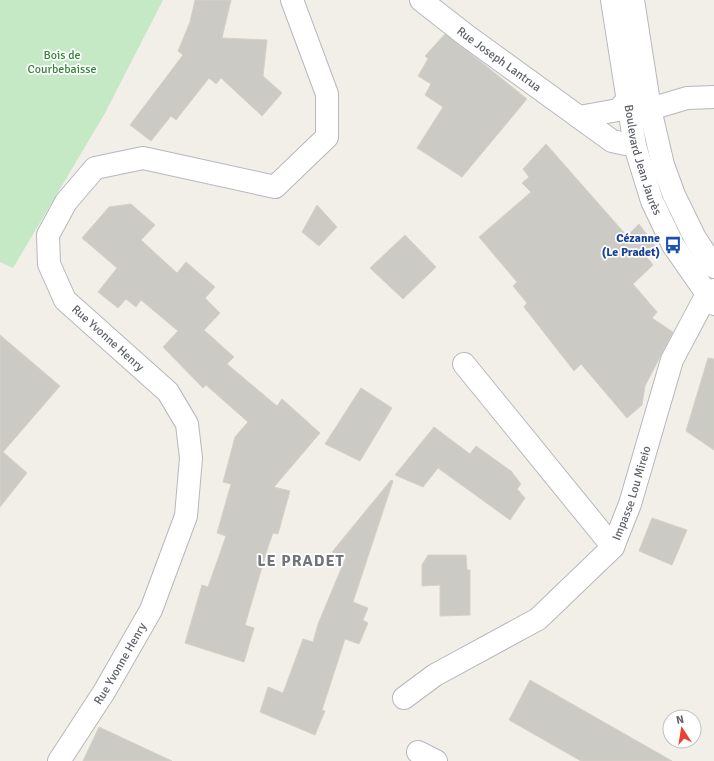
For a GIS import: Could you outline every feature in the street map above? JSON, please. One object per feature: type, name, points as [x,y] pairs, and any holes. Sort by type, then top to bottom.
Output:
[{"type":"street","name":"Rue Yvonne Henry","points":[[59,761],[104,692],[151,610],[186,516],[190,458],[187,424],[168,392],[66,300],[49,264],[48,235],[66,202],[95,168],[144,158],[275,187],[327,137],[327,94],[292,0]]},
{"type":"street","name":"Rue Joseph Lantrua","points":[[421,0],[612,141],[635,146]]},
{"type":"street","name":"Boulevard Jean Jaurès","points":[[612,0],[635,146],[652,201],[673,245],[712,296]]},
{"type":"street","name":"Boulevard Jean Jaurès","points":[[633,0],[650,109],[663,165],[674,195],[694,238],[714,267]]},
{"type":"street","points":[[579,117],[618,110],[646,82]]},
{"type":"street","points":[[650,109],[687,98],[714,97]]},
{"type":"street","name":"Impasse Lou Mireio","points":[[404,698],[435,675],[538,619],[613,547],[630,504],[672,360],[712,296]]},
{"type":"street","points":[[464,364],[613,547]]},
{"type":"green space","name":"Bois de Courbebaisse","points":[[0,0],[163,0],[105,113],[13,268],[0,262]]},
{"type":"building","points":[[195,0],[231,0],[222,38],[267,40],[263,76],[282,93],[262,116],[221,78],[216,84],[209,78],[176,120],[171,116],[151,141],[130,125],[183,55],[178,51],[190,22]]},
{"type":"building","points":[[445,34],[527,99],[462,177],[417,148],[443,107],[425,95],[431,84],[418,76],[428,59],[425,56]]},
{"type":"building","points":[[546,144],[627,236],[639,224],[656,247],[646,256],[653,265],[633,284],[657,312],[652,318],[673,332],[645,386],[642,405],[627,418],[581,364],[574,371],[524,307],[527,303],[513,286],[517,282],[479,237],[531,192],[522,183],[529,177],[523,169]]},
{"type":"building","points":[[131,204],[155,225],[141,240],[177,273],[186,262],[215,287],[205,298],[220,313],[204,330],[234,357],[227,364],[277,406],[282,399],[320,433],[274,487],[290,491],[278,534],[273,533],[268,547],[245,625],[254,628],[244,662],[185,643],[202,585],[208,587],[226,536],[217,533],[231,484],[223,482],[235,437],[248,422],[206,385],[203,388],[163,347],[178,331],[141,300],[136,307],[126,299],[118,308],[98,292],[117,268],[82,238],[109,207]]},
{"type":"building","points":[[317,205],[337,227],[319,246],[302,232]]},
{"type":"building","points":[[405,235],[436,267],[403,299],[370,268]]},
{"type":"building","points":[[0,335],[60,386],[3,452],[27,473],[0,507]]},
{"type":"building","points":[[708,358],[714,359],[714,450],[686,431]]},
{"type":"building","points":[[361,388],[392,408],[360,461],[325,444]]},
{"type":"building","points":[[434,427],[470,454],[476,446],[511,471],[521,484],[517,489],[525,498],[510,520],[438,468],[423,487],[395,475]]},
{"type":"building","points":[[391,480],[393,481],[353,602],[368,608],[363,620],[368,623],[359,644],[345,639],[322,710],[325,711],[315,735],[260,712],[268,687],[283,693],[303,639],[313,642],[318,624],[346,557],[332,552]]},
{"type":"building","points":[[652,518],[687,530],[672,565],[639,551]]},
{"type":"building","points":[[428,555],[466,555],[467,570],[470,570],[470,615],[440,616],[440,585],[422,586],[422,565]]},
{"type":"building","points":[[530,680],[672,761],[581,761],[509,720]]},
{"type":"building","points":[[99,727],[172,761],[83,761]]},
{"type":"place","name":"Cézanne (Le Pradet)","points":[[673,245]]},
{"type":"district","name":"LE PRADET","points":[[301,560]]}]
